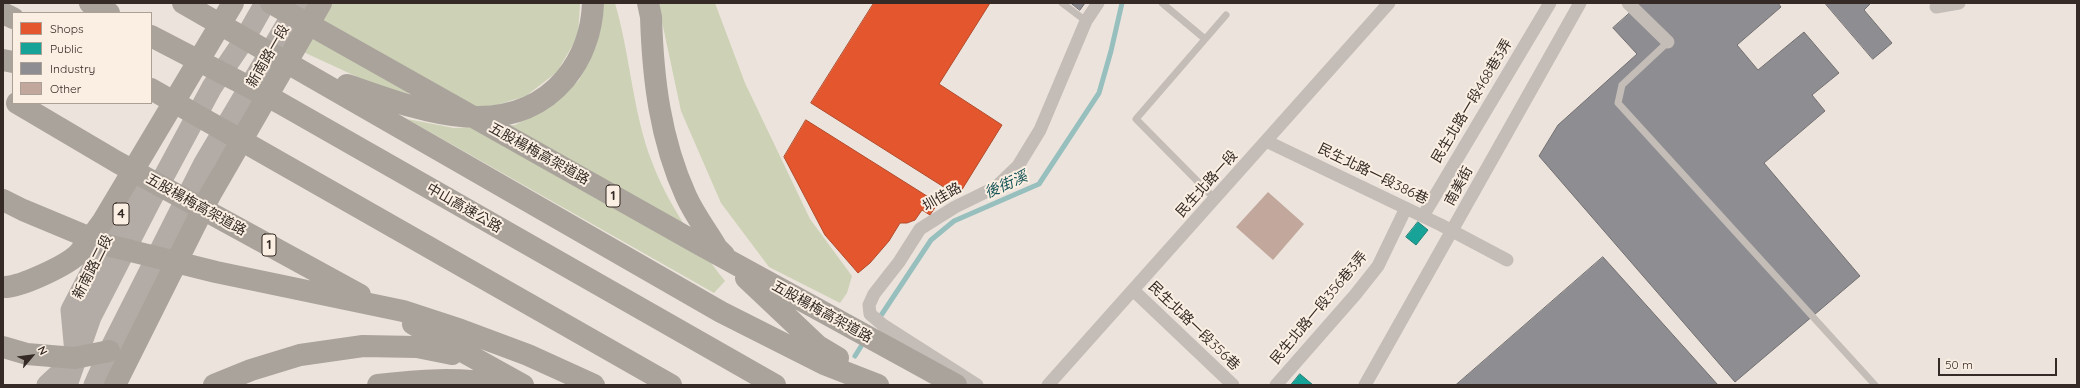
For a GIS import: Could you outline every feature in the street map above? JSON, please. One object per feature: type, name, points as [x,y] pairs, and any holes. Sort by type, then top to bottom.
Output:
[{"type":"highway","points":[[90,3],[107,12]]},
{"type":"highway","points":[[3,287],[9,287],[30,281],[78,254],[126,184],[233,3]]},
{"type":"highway","name":"五股楊梅高架道路","points":[[271,3],[697,243],[956,385]]},
{"type":"highway","points":[[115,385],[210,195],[321,3]]},
{"type":"highway","points":[[296,67],[392,101],[434,113],[465,117],[498,116],[521,111],[538,102],[555,90],[571,72],[583,50],[592,22],[593,3]]},
{"type":"highway","points":[[636,3],[652,38]]},
{"type":"highway","points":[[648,3],[651,17],[660,117],[669,155],[686,197],[717,248],[760,292],[818,346],[880,385]]},
{"type":"highway","points":[[192,8],[721,312],[824,364],[880,385]]},
{"type":"highway","points":[[3,13],[12,18]]},
{"type":"highway","name":"中山高速公路","points":[[152,36],[280,103],[774,385]]},
{"type":"highway","points":[[154,92],[268,155],[671,385]]},
{"type":"highway","points":[[3,95],[12,100]]},
{"type":"highway","name":"五股楊梅高架道路","points":[[19,104],[117,162],[523,385]]},
{"type":"highway","points":[[3,200],[106,245],[216,272],[403,311],[461,330],[528,355],[594,385]]},
{"type":"highway","points":[[214,385],[251,370],[300,355],[363,346],[417,347],[472,358],[565,385]]},
{"type":"highway","points":[[3,347],[27,354],[76,358],[109,351]]},
{"type":"highway","points":[[378,385],[451,381],[483,382],[500,385]]},
{"type":"main road","name":"4","points":[[204,82],[242,3]]},
{"type":"main road","name":"新南路一段","points":[[204,82],[244,40],[265,3]]},
{"type":"main road","name":"新南路一段","points":[[109,351],[204,163],[299,3]]},
{"type":"main road","name":"新南路二段","points":[[76,358],[91,317],[150,202],[204,82]]},
{"type":"main road","name":"新南路二段","points":[[76,358],[71,310],[145,167],[204,82]]},
{"type":"main road","points":[[94,385],[109,351]]},
{"type":"main road","points":[[104,385],[109,351]]},
{"type":"main road","name":"4","points":[[47,385],[76,358]]},
{"type":"main road","name":"4","points":[[67,385],[76,358]]},
{"type":"street","name":"圳佳路","points":[[978,385],[883,325],[870,314],[869,305],[874,294],[899,262],[920,229],[956,207],[996,186],[1018,166],[1040,130],[1086,21],[1098,3]]},
{"type":"street","name":"民生北路一段","points":[[1048,385],[1389,3]]},
{"type":"street","name":"民生北路一段468巷3弄","points":[[1423,216],[1550,3]]},
{"type":"street","name":"南美街","points":[[1365,385],[1580,3]]},
{"type":"street","points":[[1628,3],[1668,42]]},
{"type":"street","points":[[1936,7],[1959,3]]},
{"type":"street","name":"民生北路一段386巷","points":[[1266,141],[1452,230],[1507,260]]},
{"type":"street","name":"民生北路一段356巷3弄","points":[[1276,385],[1355,295],[1378,266],[1406,208]]},
{"type":"street","name":"民生北路一段356巷","points":[[1133,290],[1233,385]]},
{"type":"lane","points":[[1062,3],[1086,21]]},
{"type":"lane","points":[[1162,3],[1205,39]]},
{"type":"lane","points":[[1215,199],[1136,119],[1226,15]]},
{"type":"lane","points":[[1668,42],[1622,85],[1618,103],[1875,385]]},
{"type":"green space","points":[[332,3],[580,3],[578,36],[557,72],[526,96],[497,105],[469,108],[377,86],[299,50]]},
{"type":"green space","points":[[603,3],[615,3],[640,124],[652,162],[666,194],[684,224],[725,281],[714,293],[407,119],[454,128],[515,125],[550,107],[579,80],[596,47]]},
{"type":"green space","points":[[658,3],[715,3],[745,83],[810,219],[852,276],[847,293],[840,303],[769,267],[721,203],[681,111]]},
{"type":"building: Shops","points":[[874,3],[990,3],[939,84],[1002,125],[958,196],[811,103]]},
{"type":"building: Shops","points":[[806,120],[938,203],[930,215],[922,210],[915,220],[907,223],[900,223],[889,241],[870,263],[858,273],[825,235],[784,157]]},
{"type":"building: Public","points":[[1418,222],[1428,230],[1416,245],[1406,237]]},
{"type":"building: Public","points":[[1300,374],[1313,385],[1291,385]]},
{"type":"building: Industry","points":[[1071,3],[1085,3],[1080,10]]},
{"type":"building: Industry","points":[[1641,3],[1778,3],[1781,7],[1737,45],[1758,70],[1804,32],[1839,73],[1812,95],[1825,111],[1764,163],[1860,276],[1735,382],[1539,156],[1558,125],[1637,54],[1613,28]]},
{"type":"building: Industry","points":[[1825,3],[1871,3],[1864,10],[1892,43],[1873,59]]},
{"type":"building: Industry","points":[[1603,257],[1718,385],[1456,385]]},
{"type":"building: Other","points":[[1268,192],[1304,224],[1273,260],[1236,227]]},
{"type":"waterway","name":"後街溪","points":[[878,320],[931,240],[954,221],[1039,184],[1099,93],[1111,51],[1122,3]]},
{"type":"waterway","name":"後街溪","points":[[855,356],[865,340]]}]
